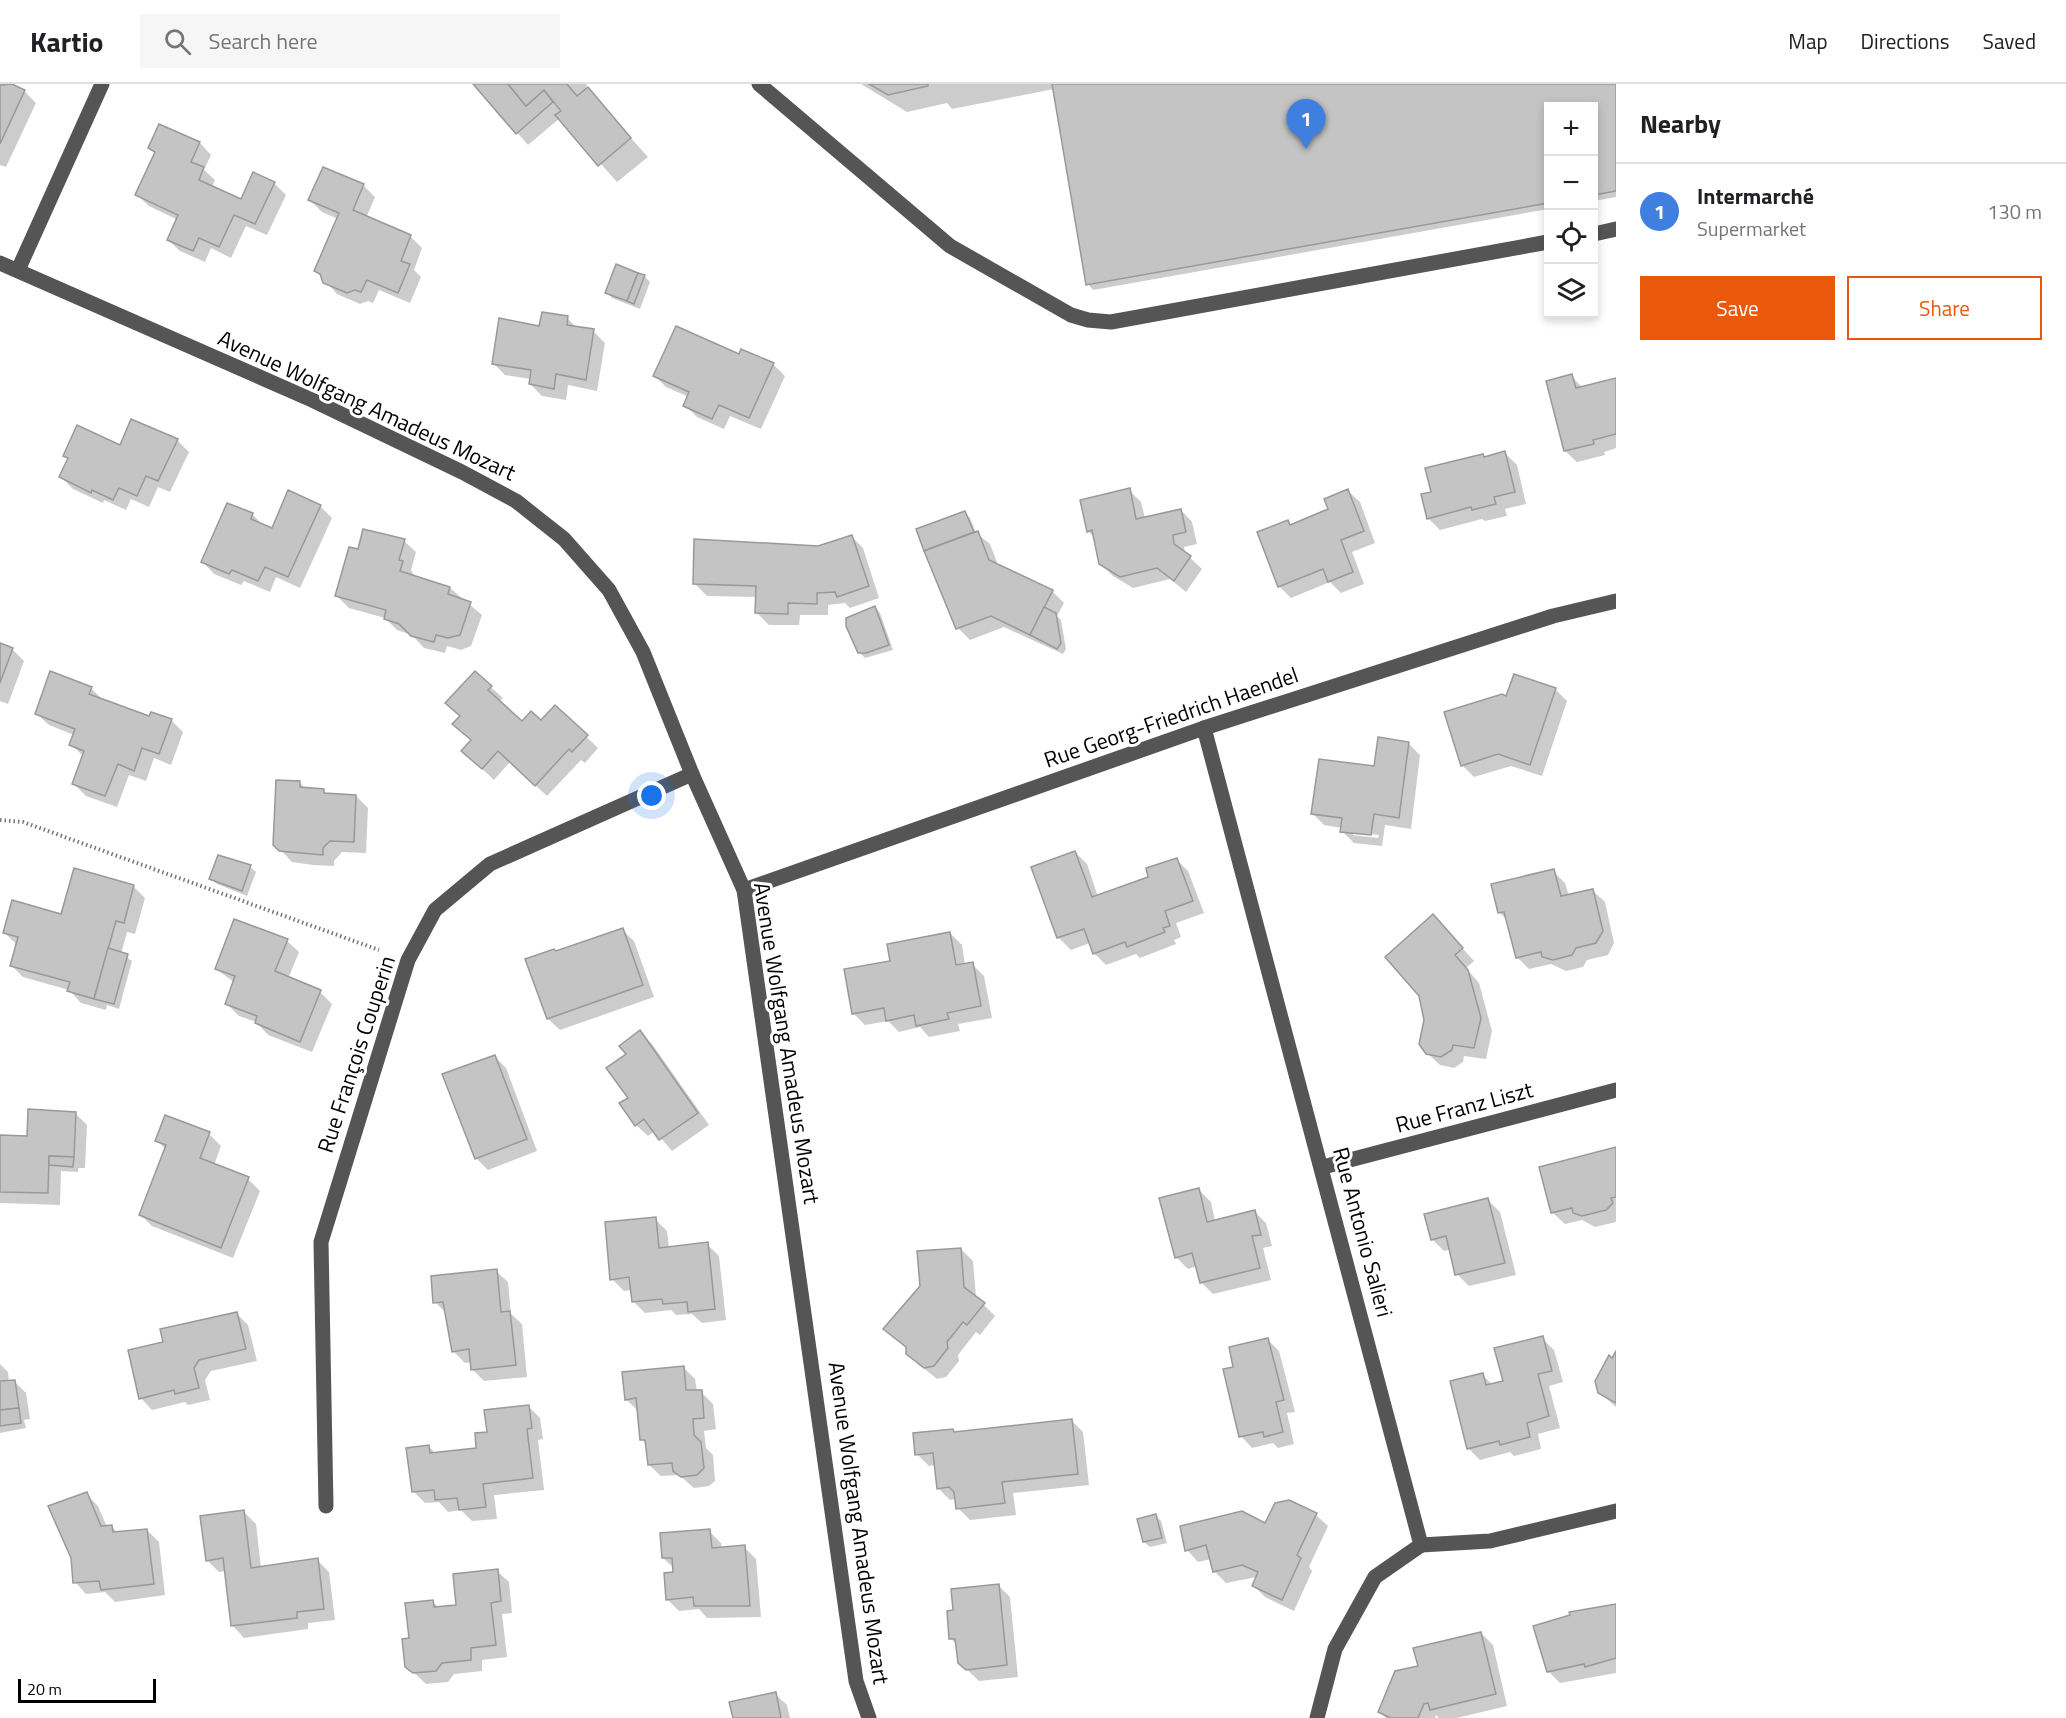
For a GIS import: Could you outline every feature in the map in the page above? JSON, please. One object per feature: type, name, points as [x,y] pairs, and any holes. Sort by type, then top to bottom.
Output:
[{"type":"street","points":[[18,270],[102,84]]},
{"type":"street","points":[[759,84],[950,246],[1071,315],[1088,320],[1112,322],[1544,243]]},
{"type":"street","points":[[1598,233],[1616,230]]},
{"type":"street","name":"Avenue Wolfgang Amadeus Mozart","points":[[0,263],[312,400],[462,472],[516,501],[564,539],[609,590],[643,652],[692,774],[744,890],[856,1681],[869,1718]]},
{"type":"street","name":"Rue Georg-Friedrich Haendel","points":[[744,890],[1204,728],[1553,616],[1616,601]]},
{"type":"street","name":"Rue Antonio Salieri","points":[[1204,728],[1323,1167],[1421,1545]]},
{"type":"street","name":"Rue François Couperin","points":[[326,1506],[321,1242],[408,960],[435,910],[490,864],[692,774]]},
{"type":"street","name":"Rue Franz Liszt","points":[[1323,1167],[1616,1090]]},
{"type":"street","points":[[1317,1718],[1335,1649],[1375,1578],[1421,1545],[1490,1541],[1616,1511]]},
{"type":"path","points":[[0,820],[23,822],[408,960]]},
{"type":"building","points":[[12,84],[25,90],[0,144],[0,85]]},
{"type":"building","points":[[473,84],[508,84],[526,106],[544,90],[553,102],[516,134]]},
{"type":"building","points":[[508,84],[567,84],[577,96],[588,87],[631,138],[598,166],[555,115],[561,111],[544,90],[526,106]]},
{"type":"building","points":[[869,84],[928,84],[928,86],[888,95]]},
{"type":"building","points":[[1052,84],[1616,84],[1616,191],[1598,194],[1598,102],[1544,102],[1544,204],[1086,285]]},
{"type":"building","points":[[159,124],[200,142],[191,162],[204,167],[199,180],[241,199],[253,172],[275,182],[255,224],[234,215],[219,247],[199,238],[193,251],[167,240],[178,215],[135,195],[155,152],[148,148]]},
{"type":"building","points":[[323,167],[364,184],[353,210],[411,235],[401,261],[410,264],[398,293],[367,280],[361,292],[355,290],[347,293],[323,283],[320,274],[314,271],[339,213],[308,200]]},
{"type":"building","points":[[616,264],[638,273],[627,301],[605,293]]},
{"type":"building","points":[[638,273],[645,275],[634,304],[627,301]]},
{"type":"building","points":[[542,312],[568,316],[567,325],[594,329],[586,380],[556,374],[554,389],[529,384],[531,370],[492,364],[499,318],[539,326]]},
{"type":"building","points":[[676,326],[739,354],[741,349],[774,363],[749,418],[719,405],[712,419],[683,406],[689,392],[653,376]]},
{"type":"building","points":[[1572,374],[1576,388],[1616,378],[1616,434],[1593,440],[1594,444],[1564,451],[1546,381]]},
{"type":"building","points":[[131,419],[178,439],[158,481],[146,476],[137,496],[119,488],[113,500],[92,490],[91,493],[59,477],[68,458],[63,456],[77,425],[120,445]]},
{"type":"building","points":[[1505,451],[1515,492],[1494,497],[1496,504],[1472,510],[1471,507],[1427,519],[1421,494],[1431,492],[1425,468]]},
{"type":"building","points":[[1130,488],[1136,519],[1181,509],[1186,532],[1173,535],[1174,544],[1191,556],[1174,581],[1157,568],[1120,577],[1099,564],[1092,530],[1087,532],[1080,500]]},
{"type":"building","points":[[1348,489],[1364,531],[1341,540],[1353,572],[1328,582],[1323,569],[1278,587],[1257,532],[1288,520],[1290,525],[1328,509],[1324,499]]},
{"type":"building","points":[[288,490],[321,505],[288,577],[265,567],[258,581],[232,570],[229,574],[201,562],[227,503],[253,513],[251,519],[272,528]]},
{"type":"building","points":[[965,511],[974,532],[924,551],[916,529]]},
{"type":"building","points":[[363,529],[405,539],[399,560],[403,561],[400,571],[450,587],[448,594],[471,602],[460,635],[448,638],[436,635],[434,642],[411,636],[399,624],[384,619],[386,610],[335,596],[349,547],[358,549]]},
{"type":"building","points":[[978,531],[989,560],[1053,590],[1030,635],[991,616],[956,629],[924,551]]},
{"type":"building","points":[[852,535],[869,586],[837,597],[835,592],[817,593],[817,604],[788,603],[788,614],[755,613],[756,586],[693,584],[694,539],[818,546]]},
{"type":"building","points":[[875,606],[889,645],[866,653],[858,653],[846,626],[846,618]]},
{"type":"building","points":[[1044,607],[1056,613],[1061,643],[1057,649],[1030,635]]},
{"type":"building","points":[[0,643],[13,648],[0,683]]},
{"type":"building","points":[[50,671],[92,687],[89,694],[149,716],[151,712],[172,719],[159,754],[142,748],[134,771],[118,764],[105,796],[72,784],[84,751],[69,745],[75,729],[35,714]]},
{"type":"building","points":[[475,671],[492,686],[488,690],[522,721],[531,711],[541,720],[555,705],[588,735],[572,752],[569,749],[535,786],[498,751],[482,769],[461,751],[471,740],[452,724],[460,716],[445,703]]},
{"type":"building","points":[[1514,674],[1556,688],[1530,765],[1498,754],[1461,766],[1444,712],[1502,694],[1506,696]]},
{"type":"building","points":[[1378,737],[1409,742],[1399,818],[1374,814],[1371,835],[1340,832],[1342,818],[1311,814],[1319,759],[1374,766]]},
{"type":"building","points":[[276,780],[300,781],[300,787],[324,789],[324,793],[356,795],[354,842],[330,841],[323,848],[323,855],[279,851],[273,845]]},
{"type":"building","points":[[1075,851],[1092,897],[1148,877],[1146,868],[1177,858],[1193,901],[1165,911],[1170,926],[1163,928],[1165,932],[1127,947],[1125,942],[1093,954],[1084,929],[1057,938],[1031,867]]},
{"type":"building","points":[[218,855],[251,865],[242,891],[209,879]]},
{"type":"building","points":[[74,868],[134,885],[124,923],[116,921],[94,999],[67,991],[70,982],[10,966],[18,937],[3,933],[12,900],[61,914]]},
{"type":"building","points":[[1554,869],[1561,896],[1593,889],[1603,931],[1596,943],[1576,948],[1572,955],[1553,960],[1542,957],[1541,952],[1516,958],[1504,912],[1498,913],[1491,884]]},
{"type":"building","points":[[1433,914],[1463,948],[1455,955],[1468,970],[1481,1018],[1474,1048],[1453,1045],[1452,1050],[1441,1057],[1426,1054],[1419,1044],[1424,1020],[1419,996],[1385,957]]},
{"type":"building","points":[[234,919],[288,939],[275,971],[321,990],[300,1042],[255,1023],[257,1016],[225,1004],[235,976],[215,969]]},
{"type":"building","points":[[623,928],[643,985],[547,1019],[525,959]]},
{"type":"building","points":[[950,932],[956,965],[973,962],[981,1006],[947,1013],[949,1019],[916,1026],[914,1015],[886,1021],[884,1008],[852,1014],[844,969],[890,961],[887,944]]},
{"type":"building","points":[[108,948],[128,954],[114,1004],[94,999]]},
{"type":"building","points":[[640,1030],[698,1113],[659,1140],[644,1119],[635,1126],[619,1103],[628,1098],[606,1068],[626,1054],[619,1046]]},
{"type":"building","points":[[495,1055],[527,1139],[475,1159],[442,1074]]},
{"type":"building","points":[[28,1109],[76,1112],[74,1157],[49,1156],[48,1193],[0,1192],[0,1135],[27,1136]]},
{"type":"building","points":[[165,1115],[210,1132],[200,1158],[249,1177],[221,1248],[139,1215],[166,1145],[155,1141]]},
{"type":"building","points":[[1616,1147],[1616,1197],[1611,1198],[1613,1203],[1606,1210],[1582,1216],[1573,1213],[1572,1208],[1551,1213],[1539,1167]]},
{"type":"building","points":[[49,1156],[74,1157],[73,1167],[49,1165]]},
{"type":"building","points":[[1199,1188],[1207,1222],[1255,1210],[1261,1235],[1252,1236],[1260,1268],[1200,1283],[1192,1253],[1175,1258],[1159,1198]]},
{"type":"building","points":[[1488,1198],[1505,1263],[1455,1275],[1446,1236],[1431,1240],[1424,1214]]},
{"type":"building","points":[[656,1217],[659,1248],[708,1242],[715,1309],[688,1312],[687,1302],[663,1304],[662,1299],[632,1302],[629,1277],[610,1280],[605,1222]]},
{"type":"building","points":[[961,1248],[964,1287],[985,1303],[967,1325],[963,1322],[947,1342],[948,1348],[934,1366],[924,1368],[906,1354],[906,1347],[883,1329],[920,1286],[917,1251]]},
{"type":"building","points":[[497,1269],[501,1312],[510,1311],[516,1365],[471,1370],[469,1349],[452,1352],[443,1302],[433,1303],[431,1276]]},
{"type":"building","points":[[237,1312],[246,1349],[199,1360],[194,1368],[199,1388],[175,1394],[174,1390],[139,1399],[128,1350],[163,1342],[160,1329]]},
{"type":"building","points":[[1543,1336],[1552,1371],[1538,1374],[1549,1416],[1527,1423],[1530,1437],[1500,1445],[1499,1441],[1467,1449],[1450,1381],[1483,1373],[1486,1385],[1503,1381],[1494,1348]]},
{"type":"building","points":[[1268,1338],[1284,1400],[1276,1402],[1283,1432],[1264,1437],[1263,1432],[1239,1437],[1223,1369],[1233,1367],[1229,1347]]},
{"type":"building","points":[[1616,1351],[1616,1403],[1598,1393],[1595,1381],[1609,1355],[1612,1358]]},
{"type":"building","points":[[684,1366],[686,1390],[702,1390],[704,1418],[693,1419],[694,1435],[701,1442],[704,1468],[697,1475],[681,1477],[673,1471],[672,1463],[648,1465],[645,1440],[640,1440],[636,1398],[625,1400],[622,1372]]},
{"type":"building","points":[[15,1380],[19,1408],[0,1410],[0,1381]]},
{"type":"building","points":[[529,1405],[532,1428],[527,1429],[533,1478],[483,1484],[486,1507],[459,1510],[457,1498],[435,1500],[434,1490],[412,1492],[406,1448],[429,1445],[430,1453],[476,1448],[475,1433],[487,1432],[484,1410]]},
{"type":"building","points":[[19,1408],[21,1423],[0,1426],[0,1410]]},
{"type":"building","points":[[1072,1419],[1078,1474],[1002,1482],[1005,1503],[956,1509],[954,1492],[949,1487],[937,1489],[933,1453],[915,1455],[913,1433],[953,1429],[954,1432]]},
{"type":"building","points":[[87,1492],[101,1526],[112,1525],[113,1532],[147,1529],[154,1584],[101,1590],[99,1581],[73,1583],[71,1558],[48,1506]]},
{"type":"building","points":[[1289,1500],[1317,1513],[1297,1555],[1301,1558],[1282,1600],[1252,1586],[1258,1572],[1242,1565],[1213,1572],[1206,1545],[1185,1551],[1180,1526],[1242,1511],[1265,1523],[1275,1503]]},
{"type":"building","points":[[244,1510],[251,1568],[318,1558],[324,1609],[297,1612],[297,1618],[231,1626],[223,1558],[206,1561],[200,1516]]},
{"type":"building","points":[[1156,1514],[1162,1538],[1143,1542],[1137,1519]]},
{"type":"building","points":[[710,1529],[712,1548],[745,1545],[750,1606],[694,1606],[693,1597],[666,1600],[664,1573],[673,1572],[672,1558],[662,1558],[660,1533]]},
{"type":"building","points":[[498,1569],[501,1601],[491,1603],[496,1645],[471,1648],[471,1660],[442,1663],[436,1671],[413,1673],[405,1667],[402,1639],[409,1638],[405,1603],[433,1600],[434,1607],[456,1605],[453,1574]]},
{"type":"building","points":[[999,1584],[1007,1665],[966,1670],[958,1663],[955,1639],[949,1639],[947,1611],[953,1610],[951,1589]]},
{"type":"building","points":[[1616,1604],[1616,1658],[1585,1667],[1584,1664],[1547,1672],[1533,1626],[1570,1615],[1569,1612]]},
{"type":"building","points":[[1481,1632],[1496,1694],[1430,1710],[1428,1703],[1424,1704],[1418,1718],[1391,1718],[1378,1712],[1395,1671],[1418,1666],[1413,1648]]},
{"type":"building","points":[[776,1692],[781,1718],[733,1718],[729,1702]]},
{"type":"place","name":"Intermarché","points":[[1306,149]]}]
